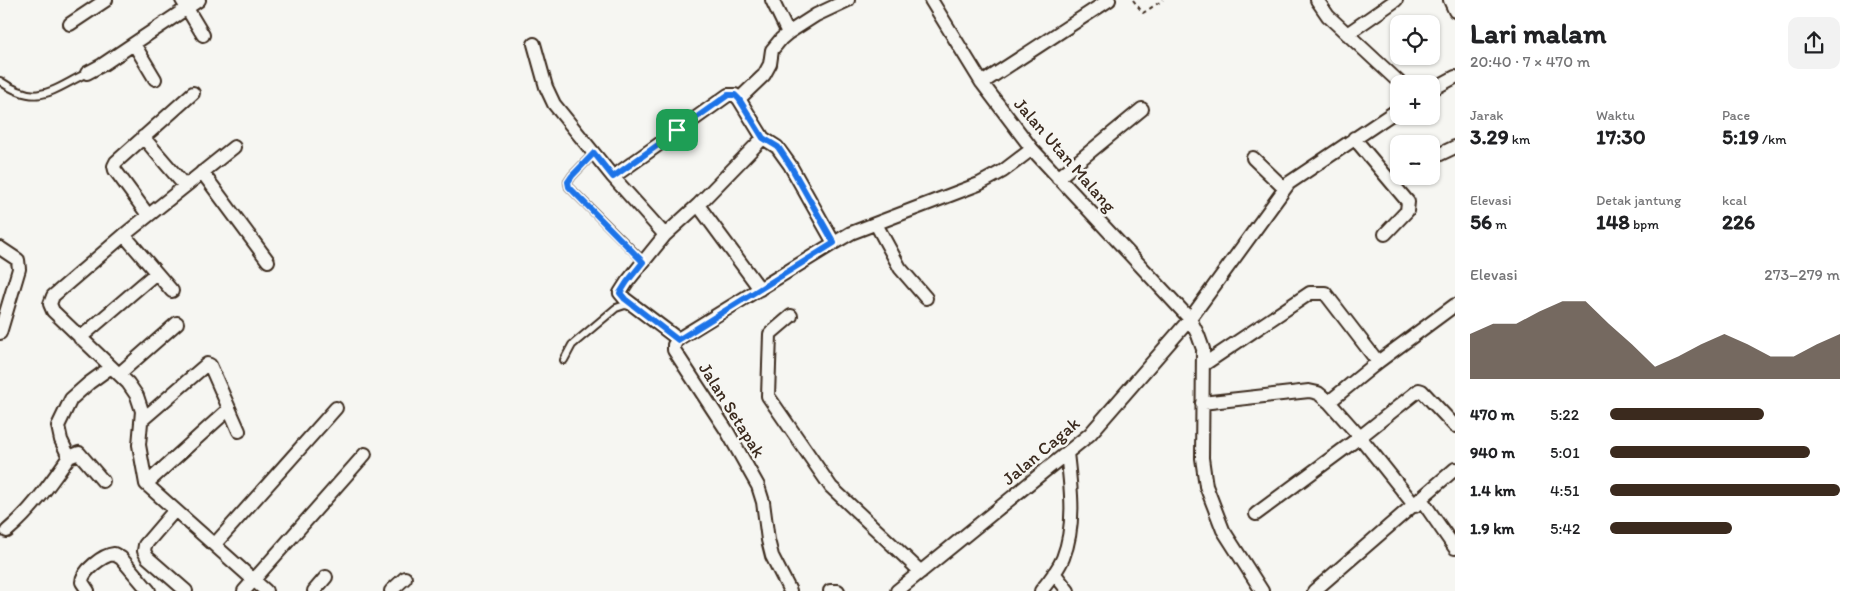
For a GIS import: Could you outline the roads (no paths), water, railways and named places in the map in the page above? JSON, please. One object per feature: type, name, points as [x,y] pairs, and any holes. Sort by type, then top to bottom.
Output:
[{"type":"street","points":[[70,24],[106,0]]},
{"type":"street","points":[[87,73],[134,44],[184,4],[199,0]]},
{"type":"street","points":[[772,0],[788,33]]},
{"type":"street","points":[[739,99],[764,75],[770,64],[772,50],[781,39],[816,15],[848,0]]},
{"type":"street","name":"Jalan Utan Malang","points":[[931,0],[982,83],[1032,149],[1190,319],[1203,349],[1202,458],[1206,486],[1223,530],[1262,591]]},
{"type":"street","points":[[982,83],[1109,0]]},
{"type":"street","points":[[1317,0],[1328,16],[1391,75]]},
{"type":"street","points":[[1347,34],[1396,0]]},
{"type":"street","points":[[1450,0],[1455,11]]},
{"type":"street","points":[[184,4],[204,35]]},
{"type":"street","points":[[134,44],[155,79]]},
{"type":"street","points":[[534,44],[546,87],[554,104],[613,177],[665,235]]},
{"type":"street","points":[[1440,85],[1455,77]]},
{"type":"street","points":[[148,215],[114,166],[143,137],[193,93]]},
{"type":"street","points":[[613,177],[728,95],[735,95],[763,138],[778,147],[834,243]]},
{"type":"street","points":[[1058,178],[1142,109]]},
{"type":"street","name":"Jalan Cagak","points":[[896,591],[1090,434],[1190,319],[1284,188],[1296,176],[1390,115]]},
{"type":"street","points":[[143,137],[185,186]]},
{"type":"street","points":[[763,138],[698,205],[665,235],[620,293],[678,340],[852,233],[980,184],[1003,171],[1032,149]]},
{"type":"street","points":[[1354,138],[1408,202],[1407,210],[1385,234]]},
{"type":"street","points":[[234,147],[124,235],[53,296],[50,304],[53,311],[115,370],[136,396],[140,404],[142,420],[139,445],[146,484],[266,591]]},
{"type":"street","points":[[1440,154],[1455,147]]},
{"type":"street","points":[[1253,158],[1284,188]]},
{"type":"street","points":[[202,172],[268,262]]},
{"type":"street","points":[[698,205],[760,288]]},
{"type":"street","points":[[876,224],[900,268],[926,298]]},
{"type":"street","points":[[124,235],[172,292]]},
{"type":"street","points":[[0,248],[18,260],[19,269],[0,333]]},
{"type":"street","points":[[80,338],[156,272]]},
{"type":"street","points":[[1204,365],[1310,293],[1318,292],[1325,293],[1378,362]]},
{"type":"street","points":[[1329,402],[1378,362],[1455,305]]},
{"type":"street","points":[[791,316],[770,334],[768,396],[831,487],[921,572]]},
{"type":"street","points":[[68,457],[58,426],[71,399],[89,383],[115,370],[177,323]]},
{"type":"street","name":"Jalan Setapak","points":[[678,340],[674,345],[674,350],[726,431],[758,486],[763,502],[772,556],[790,591]]},
{"type":"street","points":[[142,420],[207,364],[210,365],[239,431]]},
{"type":"street","points":[[1256,514],[1360,437],[1419,390],[1422,390],[1455,426]]},
{"type":"street","points":[[1202,403],[1309,391],[1318,393],[1329,402],[1418,502],[1455,548]]},
{"type":"street","points":[[215,544],[336,408]]},
{"type":"street","points":[[146,484],[229,409]]},
{"type":"street","points":[[7,531],[23,518],[50,486],[68,457],[79,453],[103,481]]},
{"type":"street","points":[[1041,591],[1063,558],[1070,530],[1072,494],[1067,453]]},
{"type":"street","points":[[244,591],[365,454]]},
{"type":"street","points":[[1314,591],[1455,469]]},
{"type":"street","points":[[175,510],[145,545],[144,551],[147,557],[186,591]]},
{"type":"street","points":[[88,591],[82,582],[83,576],[104,557],[114,554],[121,558],[149,591]]},
{"type":"street","points":[[1054,573],[1068,591]]},
{"type":"street","points":[[314,591],[326,577]]},
{"type":"street","points":[[391,591],[405,578]]},
{"type":"street","points":[[830,591],[838,591]]},
{"type":"lane","points":[[0,81],[15,92],[31,96],[43,94],[87,73]]},
{"type":"lane","points":[[594,153],[572,176],[568,182],[569,187],[643,262]]},
{"type":"lane","points":[[564,360],[572,345],[616,308],[625,305],[636,307]]}]
